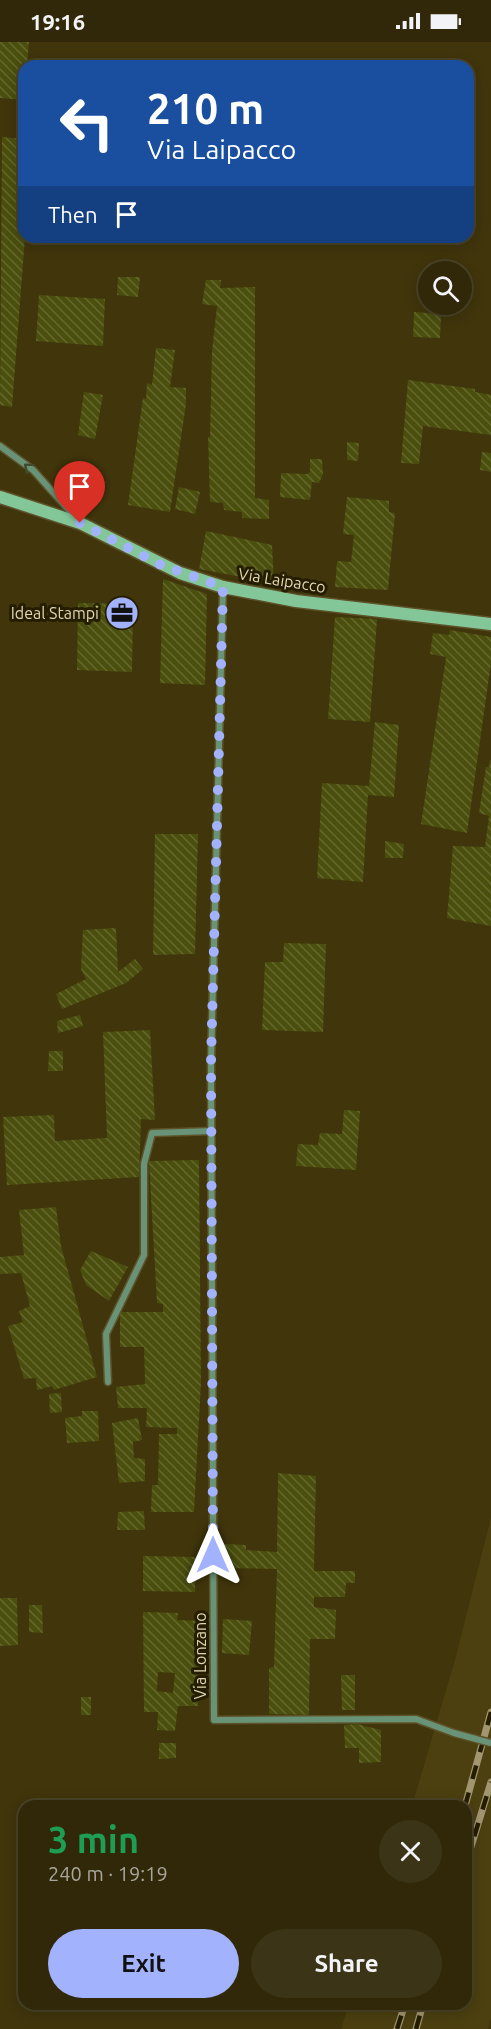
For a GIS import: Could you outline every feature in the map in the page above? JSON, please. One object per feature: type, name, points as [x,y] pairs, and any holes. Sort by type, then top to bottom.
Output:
[{"type":"street","name":"Via Laipacco","points":[[0,446],[33,470],[80,523]]},
{"type":"street","name":"Via Laipacco","points":[[0,497],[80,523],[171,569],[223,587],[296,601],[491,624]]},
{"type":"street","name":"Via Lonzano","points":[[223,587],[212,1131],[214,1720],[416,1719],[491,1743]]},
{"type":"street","points":[[108,1382],[106,1334],[144,1255],[144,1164],[152,1133],[212,1131]]},
{"type":"shaded area","points":[[491,1518],[491,2018],[488,2029],[341,2029],[347,2010],[472,2010],[472,1800],[414,1800],[455,1660]]},
{"type":"building","points":[[0,42],[29,42],[28,60],[18,60],[18,100],[0,98]]},
{"type":"building","points":[[2,137],[18,138],[18,243],[25,243],[12,407],[0,405]]},
{"type":"building","points":[[118,277],[140,277],[138,297],[117,295]]},
{"type":"building","points":[[206,280],[221,280],[220,288],[255,287],[255,498],[269,500],[269,519],[242,518],[242,512],[224,510],[223,503],[210,502],[208,437],[210,437],[212,351],[217,306],[202,304]]},
{"type":"building","points":[[39,295],[105,299],[103,346],[36,341]]},
{"type":"building","points":[[414,312],[418,312],[418,315],[441,315],[440,338],[413,337]]},
{"type":"building","points":[[156,348],[175,350],[170,387],[186,388],[186,404],[170,512],[128,505],[143,398],[146,399],[147,383],[152,385]]},
{"type":"building","points":[[408,380],[475,389],[475,392],[491,395],[491,435],[423,426],[419,464],[401,463]]},
{"type":"building","points":[[84,392],[103,395],[95,439],[78,435]]},
{"type":"building","points":[[347,442],[359,443],[358,461],[347,460]]},
{"type":"building","points":[[482,452],[491,453],[491,472],[480,470]]},
{"type":"building","points":[[310,459],[322,459],[323,474],[319,483],[312,482],[310,500],[280,497],[281,473],[307,474],[310,472]]},
{"type":"building","points":[[179,487],[200,492],[195,514],[175,509]]},
{"type":"building","points":[[347,497],[389,501],[389,512],[395,513],[388,590],[335,587],[337,561],[351,562],[354,535],[343,534]]},
{"type":"building","points":[[206,531],[272,545],[274,583],[199,569]]},
{"type":"building","points":[[163,579],[207,594],[205,685],[160,683]]},
{"type":"building","points":[[78,603],[133,604],[132,672],[77,670]]},
{"type":"building","points":[[335,617],[377,619],[370,722],[328,719]]},
{"type":"building","points":[[450,630],[491,637],[491,663],[467,833],[421,824],[446,657],[430,654],[433,633],[449,635]]},
{"type":"building","points":[[375,722],[399,725],[394,797],[368,795],[363,882],[317,878],[322,783],[369,786]]},
{"type":"building","points":[[490,760],[491,926],[447,918],[453,846],[485,847],[489,816],[479,813],[486,767],[489,767]]},
{"type":"building","points":[[155,834],[198,834],[195,954],[153,955]]},
{"type":"building","points":[[385,841],[404,844],[403,858],[385,858]]},
{"type":"building","points":[[116,928],[118,972],[135,959],[143,969],[126,983],[62,1009],[56,994],[86,979],[81,969],[83,930]]},
{"type":"building","points":[[284,943],[326,944],[323,1032],[262,1030],[265,962],[283,962]]},
{"type":"building","points":[[80,1015],[83,1026],[58,1033],[57,1021]]},
{"type":"building","points":[[150,1030],[155,1120],[141,1119],[139,1177],[7,1185],[3,1117],[54,1115],[55,1141],[107,1138],[103,1032]]},
{"type":"building","points":[[49,1051],[63,1051],[63,1071],[48,1071]]},
{"type":"building","points":[[344,1110],[360,1111],[356,1170],[296,1166],[298,1144],[318,1145],[320,1133],[342,1134]]},
{"type":"building","points":[[199,1160],[201,1382],[194,1512],[151,1512],[152,1485],[158,1485],[159,1434],[177,1434],[177,1428],[146,1427],[147,1408],[118,1408],[116,1387],[145,1384],[144,1347],[120,1347],[120,1312],[163,1312],[163,1304],[157,1303],[149,1161]]},
{"type":"building","points":[[56,1207],[61,1246],[97,1377],[54,1390],[52,1386],[37,1390],[36,1378],[24,1379],[8,1326],[23,1322],[19,1311],[30,1306],[21,1273],[0,1274],[0,1257],[24,1255],[19,1210]]},
{"type":"building","points":[[91,1251],[128,1267],[109,1301],[86,1285],[80,1270]]},
{"type":"building","points":[[61,1393],[62,1412],[50,1413],[49,1394]]},
{"type":"building","points":[[82,1411],[98,1411],[99,1441],[67,1443],[65,1418],[82,1416]]},
{"type":"building","points":[[138,1418],[142,1440],[133,1442],[134,1458],[145,1459],[145,1481],[119,1483],[112,1423]]},
{"type":"building","points":[[278,1473],[316,1476],[314,1571],[355,1571],[355,1583],[346,1583],[345,1597],[314,1597],[314,1607],[336,1610],[335,1639],[310,1639],[309,1715],[269,1714],[269,1668],[274,1667],[277,1569],[224,1568],[224,1544],[246,1545],[246,1550],[277,1552]]},
{"type":"building","points":[[144,1511],[145,1530],[117,1530],[118,1512]]},
{"type":"building","points":[[143,1556],[196,1557],[195,1592],[143,1591]]},
{"type":"building","points":[[0,1598],[17,1598],[18,1645],[0,1646]]},
{"type":"building","points":[[29,1605],[42,1605],[43,1633],[29,1632]]},
{"type":"building","points":[[143,1612],[178,1613],[177,1620],[200,1621],[198,1706],[178,1706],[175,1731],[157,1730],[158,1712],[144,1712]],"holes":[[[158,1672],[175,1673],[173,1693],[157,1691]]]},
{"type":"building","points":[[223,1619],[252,1621],[249,1655],[222,1653]]},
{"type":"building","points":[[341,1675],[355,1675],[355,1710],[342,1710]]},
{"type":"building","points":[[81,1697],[91,1697],[91,1715],[81,1715]]},
{"type":"building","points":[[357,1724],[381,1730],[381,1762],[359,1763],[359,1748],[345,1748],[344,1725]]},
{"type":"building","points":[[159,1743],[176,1743],[176,1758],[159,1759]]},
{"type":"railway","points":[[467,1800],[491,1712]]},
{"type":"railway","points":[[472,1844],[491,1782]]},
{"type":"railway","points":[[397,2029],[403,2010]]},
{"type":"railway","points":[[416,2029],[421,2010]]},
{"type":"place","name":"Ideal Stampi","points":[[122,613]]},
{"type":"route","points":[[80,523],[161,565],[223,587],[211,1062],[213,1555]]}]
